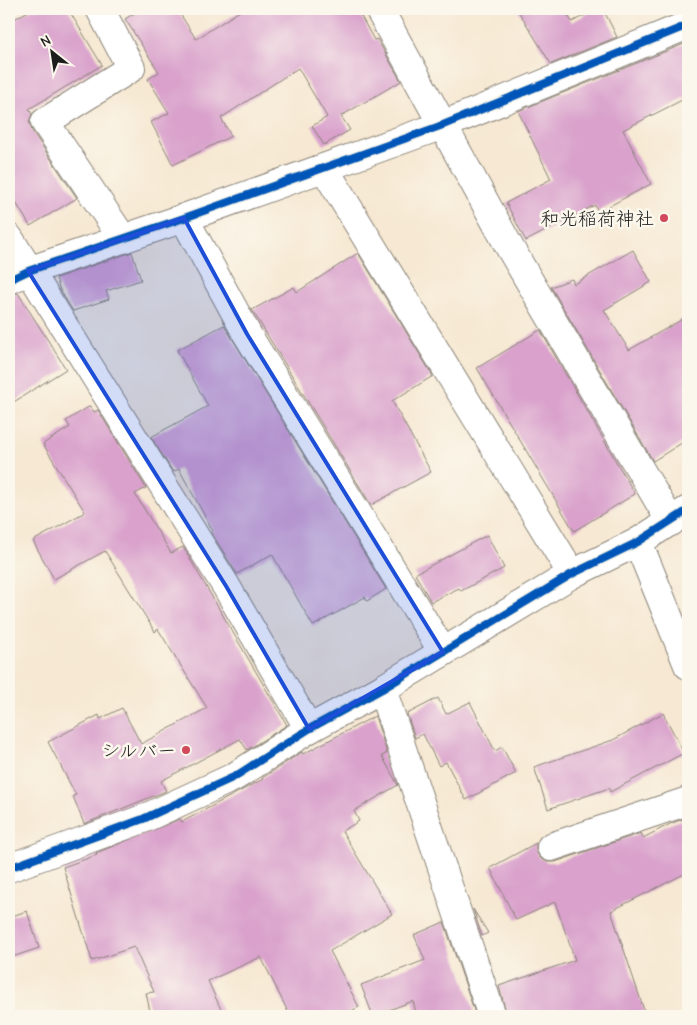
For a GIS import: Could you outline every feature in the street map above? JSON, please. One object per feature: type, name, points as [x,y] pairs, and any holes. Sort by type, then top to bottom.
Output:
[{"type":"street","points":[[100,9],[131,68],[45,122],[123,239]]},
{"type":"street","points":[[9,868],[159,811],[234,777],[309,729],[382,689],[572,574],[638,542],[680,516],[510,248],[379,9]]},
{"type":"street","points":[[18,275],[443,125],[688,25]]},
{"type":"street","points":[[324,168],[572,574]]},
{"type":"street","points":[[184,218],[247,334],[443,652]]},
{"type":"street","points":[[9,238],[18,275],[221,578],[309,729]]},
{"type":"street","points":[[638,542],[688,665]]},
{"type":"street","points":[[382,689],[492,1016]]},
{"type":"street","points":[[551,847],[688,801]]},
{"type":"highlighted area","points":[[184,218],[247,334],[443,652],[309,729],[226,586],[28,271]]},
{"type":"building","points":[[32,9],[68,9],[102,65],[29,109],[32,114],[29,122],[32,131],[77,198],[30,226],[9,191],[9,22]]},
{"type":"building","points":[[141,9],[177,9],[196,39],[243,9],[357,9],[374,40],[377,39],[401,81],[341,116],[350,130],[324,145],[312,126],[327,117],[298,68],[221,118],[231,136],[173,165],[151,122],[169,113],[148,79],[159,72],[125,19]]},
{"type":"building","points":[[517,9],[564,9],[572,22],[596,9],[603,9],[617,37],[551,64]]},
{"type":"building","points":[[684,44],[688,52],[688,97],[623,130],[651,184],[598,212],[595,205],[526,241],[506,203],[551,179],[518,111]]},
{"type":"building","points":[[633,250],[651,282],[604,310],[629,350],[688,316],[688,439],[653,461],[551,287],[572,279],[574,284]]},
{"type":"building","points":[[132,252],[141,280],[106,291],[109,299],[73,311],[60,290],[56,278]]},
{"type":"building","points":[[358,253],[433,376],[392,401],[431,472],[371,505],[252,310],[294,287],[297,292]]},
{"type":"building","points":[[18,293],[66,369],[9,405],[9,295]]},
{"type":"building","points":[[224,325],[386,589],[367,601],[365,597],[313,626],[272,554],[237,574],[211,532],[213,531],[179,469],[173,472],[151,437],[208,406],[177,350]]},
{"type":"building","points":[[540,330],[635,494],[574,531],[477,368]]},
{"type":"building","points":[[90,406],[94,412],[98,410],[146,488],[135,494],[171,553],[183,547],[287,725],[247,750],[240,739],[161,781],[166,791],[84,824],[73,796],[76,795],[48,742],[99,715],[100,719],[122,708],[141,744],[207,708],[158,629],[155,632],[105,551],[54,579],[33,541],[85,512],[43,444],[70,427],[66,421]]},
{"type":"building","points":[[487,535],[504,568],[461,591],[459,588],[431,602],[415,574]]},
{"type":"building","points":[[438,698],[446,714],[470,702],[495,751],[502,747],[516,773],[466,800],[446,762],[439,766],[423,734],[415,738],[407,714]]},
{"type":"building","points":[[663,713],[684,753],[610,792],[609,788],[548,809],[534,767],[613,740]]},
{"type":"building","points":[[375,716],[387,753],[382,756],[398,785],[354,811],[359,821],[342,831],[392,914],[330,951],[359,1007],[342,1016],[290,1016],[261,957],[208,981],[224,1016],[151,1016],[146,993],[154,992],[134,947],[92,961],[63,867],[97,855],[96,853],[180,819],[182,822],[263,779],[302,752],[303,754]]},
{"type":"building","points":[[688,817],[688,872],[611,911],[646,1016],[507,1016],[499,986],[575,960],[555,902],[516,920],[490,868],[536,843],[536,851],[540,858],[547,862],[555,862],[641,833],[643,838]]},
{"type":"building","points":[[473,909],[488,933],[482,936]]},
{"type":"building","points":[[27,911],[39,948],[9,958],[9,917]]},
{"type":"building","points":[[444,922],[476,1016],[417,1016],[413,1001],[373,1016],[361,985],[425,960],[414,935]]},
{"type":"cycle path","points":[[9,280],[28,271],[184,218],[443,125],[688,25]]},
{"type":"cycle path","points":[[9,868],[143,819],[234,777],[309,729],[382,689],[572,574],[638,542],[688,510]]},
{"type":"place","name":"和光稲荷神社","points":[[664,218]]},
{"type":"place","name":"シルバー","points":[[186,750]]}]
